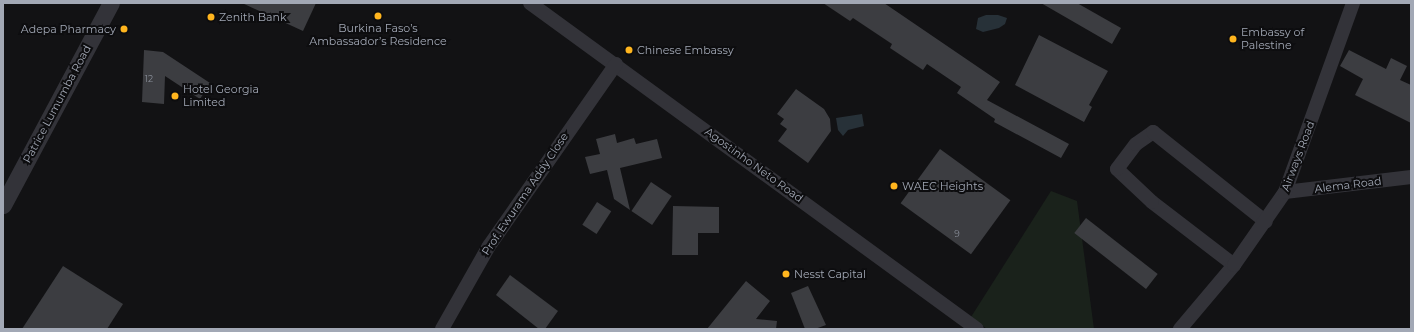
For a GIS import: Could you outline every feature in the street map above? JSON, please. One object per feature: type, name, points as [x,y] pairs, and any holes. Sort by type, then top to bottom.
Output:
[{"type":"street","name":"Patrice Lumumba Road","points":[[3,204],[111,3]]},
{"type":"street","name":"Agostinho Neto Road","points":[[530,3],[616,64],[977,329]]},
{"type":"street","name":"Airways Road","points":[[1180,329],[1234,265],[1266,222],[1285,192],[1353,3]]},
{"type":"street","name":"Prof. Ewurama Addy Close","points":[[442,329],[489,246],[616,64]]},
{"type":"street","points":[[1234,265],[1152,202],[1117,169],[1136,144],[1153,132],[1266,222]]},
{"type":"street","name":"Alema Road","points":[[1285,192],[1411,177]]},
{"type":"shaded area","points":[[986,15],[998,15],[1007,18],[1005,24],[999,28],[983,32],[976,29],[978,18]]},
{"type":"shaded area","points":[[862,114],[864,126],[848,130],[843,136],[838,130],[836,118]]},
{"type":"shaded area","points":[[1051,191],[1077,201],[1094,329],[987,329],[971,317]]},
{"type":"building","points":[[242,3],[316,3],[303,31]]},
{"type":"building","points":[[823,3],[884,3],[1000,82],[987,100],[1069,144],[1061,158],[994,122],[995,119],[957,93],[961,87],[927,64],[923,70],[890,48],[892,44],[853,18],[850,21]]},
{"type":"building","points":[[1041,3],[1077,3],[1121,28],[1112,44]]},
{"type":"building","points":[[1039,35],[1108,71],[1089,105],[1092,107],[1084,122],[1015,85]]},
{"type":"building","points":[[144,50],[163,52],[210,83],[200,99],[165,76],[164,104],[142,102]]},
{"type":"building","points":[[1349,50],[1386,69],[1391,58],[1407,66],[1400,80],[1411,85],[1411,123],[1355,95],[1363,79],[1340,66]]},
{"type":"building","points":[[796,89],[824,109],[830,119],[831,131],[808,163],[778,141],[787,129],[780,124],[784,119],[777,114]]},
{"type":"building","points":[[615,134],[617,143],[634,138],[636,144],[657,139],[662,158],[620,168],[630,210],[614,199],[607,170],[590,174],[585,157],[600,154],[596,139]]},
{"type":"building","points":[[940,149],[1010,200],[971,254],[901,203]]},
{"type":"building","points":[[651,182],[672,196],[652,225],[631,211]]},
{"type":"building","points":[[597,202],[611,211],[597,234],[582,225]]},
{"type":"building","points":[[673,206],[719,207],[719,233],[698,233],[698,255],[672,255]]},
{"type":"building","points":[[1086,218],[1158,274],[1146,289],[1074,233]]},
{"type":"building","points":[[63,266],[123,304],[107,329],[22,329]]},
{"type":"building","points":[[510,275],[558,311],[545,329],[539,329],[496,295]]},
{"type":"building","points":[[746,281],[770,301],[756,319],[777,321],[776,329],[707,329]]},
{"type":"building","points":[[808,286],[826,325],[815,329],[805,329],[791,293]]},
{"type":"place","name":"Burkina Faso’s Ambassador’s Residence","points":[[378,16]]},
{"type":"place","name":"Zenith Bank","points":[[211,17]]},
{"type":"place","name":"Adepa Pharmacy","points":[[124,29]]},
{"type":"place","name":"Embassy of Palestine","points":[[1233,39]]},
{"type":"place","name":"Chinese Embassy","points":[[629,50]]},
{"type":"place","name":"Hotel Georgia Limited","points":[[175,96]]},
{"type":"place","name":"WAEC Heights","points":[[894,186]]},
{"type":"place","name":"Nesst Capital","points":[[786,274]]}]
